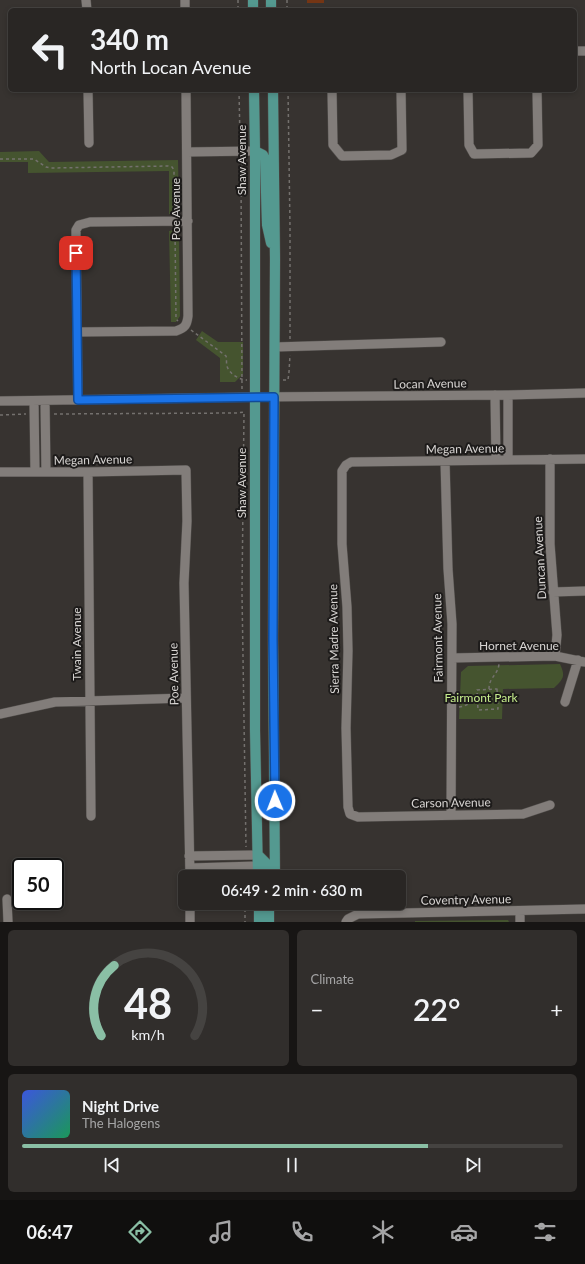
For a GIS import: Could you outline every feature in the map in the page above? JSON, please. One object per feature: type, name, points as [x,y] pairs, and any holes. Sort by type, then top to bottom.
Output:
[{"type":"main road","name":"Shaw Avenue","points":[[254,92],[256,151],[255,714],[258,870]]},
{"type":"main road","points":[[273,92],[275,259],[273,639],[275,870]]},
{"type":"main road","points":[[256,151],[263,155],[265,159],[267,225],[275,259]]},
{"type":"main road","points":[[258,855],[264,860],[267,870]]},
{"type":"main road","points":[[259,910],[259,922]]},
{"type":"main road","points":[[269,910],[269,922]]},
{"type":"main road","points":[[276,910],[276,922]]},
{"type":"street","points":[[88,92],[89,143]]},
{"type":"street","name":"Poe Avenue","points":[[186,92],[188,316],[186,327]]},
{"type":"street","points":[[332,92],[333,145],[342,156],[392,155],[402,150],[400,92]]},
{"type":"street","points":[[468,92],[469,145],[474,154],[531,153],[538,145],[537,92]]},
{"type":"street","points":[[187,152],[256,151]]},
{"type":"street","points":[[78,400],[76,230],[79,225],[90,222],[188,221]]},
{"type":"street","points":[[78,332],[176,331],[186,327]]},
{"type":"street","points":[[275,347],[441,342]]},
{"type":"street","name":"Locan Avenue","points":[[0,401],[585,393]]},
{"type":"street","points":[[495,395],[496,460]]},
{"type":"street","points":[[508,395],[508,460]]},
{"type":"street","points":[[34,401],[35,472]]},
{"type":"street","points":[[45,401],[46,472]]},
{"type":"street","points":[[496,422],[508,422]]},
{"type":"street","name":"Megan Avenue","points":[[346,465],[351,462],[585,458]]},
{"type":"street","name":"Duncan Avenue","points":[[550,459],[550,544],[556,635],[555,656]]},
{"type":"street","name":"Fairmont Avenue","points":[[446,461],[448,569],[452,624],[451,815]]},
{"type":"street","name":"Sierra Madre Avenue","points":[[346,465],[342,471],[342,544],[347,607],[348,651],[346,728],[348,807],[350,814]]},
{"type":"street","name":"Poe Avenue","points":[[186,470],[187,521],[184,584],[190,870]]},
{"type":"street","name":"Megan Avenue","points":[[0,472],[186,470]]},
{"type":"street","name":"Twain Avenue","points":[[88,472],[91,816]]},
{"type":"street","points":[[553,592],[585,591]]},
{"type":"street","name":"Hornet Avenue","points":[[452,658],[555,656],[582,661]]},
{"type":"street","points":[[565,702],[582,661]]},
{"type":"street","points":[[0,714],[55,702],[186,698]]},
{"type":"street","name":"Carson Avenue","points":[[350,814],[358,817],[523,814],[550,805]]},
{"type":"street","points":[[189,856],[258,855]]},
{"type":"street","points":[[213,870],[258,866]]},
{"type":"street","points":[[7,899],[8,922]]},
{"type":"street","name":"Coventry Avenue","points":[[347,920],[358,914],[585,909]]},
{"type":"street","points":[[190,910],[190,922]]},
{"type":"street","points":[[520,911],[520,922]]},
{"type":"path","points":[[239,92],[240,140],[243,139],[243,161],[241,169],[242,380]]},
{"type":"path","points":[[275,380],[288,380],[289,372],[290,227],[288,92]]},
{"type":"path","points":[[0,159],[34,159],[46,167],[52,168],[172,167],[174,170],[176,319],[226,356],[228,368],[242,380],[256,380]]},
{"type":"path","points":[[52,414],[244,412],[242,593],[246,848]]},
{"type":"path","points":[[0,414],[27,414]]},
{"type":"path","points":[[489,689],[489,683],[492,677],[497,673],[499,667],[498,657]]},
{"type":"path","points":[[489,689],[497,689],[498,709],[478,710],[477,690],[489,689]]},
{"type":"path","points":[[451,708],[465,707],[471,702],[478,701]]},
{"type":"path","points":[[245,910],[246,922]]},
{"type":"green space","points":[[39,151],[49,162],[178,160],[179,209],[172,214],[169,214],[169,171],[28,173],[28,162],[0,162],[0,152]]},
{"type":"green space","points":[[173,230],[179,234],[180,316],[176,322],[171,322],[169,231]]},
{"type":"green space","points":[[202,331],[218,342],[243,342],[243,374],[235,382],[220,382],[220,358],[196,340]]},
{"type":"green space","name":"Fairmont Park","points":[[560,664],[563,672],[563,678],[554,688],[503,689],[502,719],[459,719],[461,672],[468,666]]},
{"type":"green space","points":[[508,920],[509,922],[415,922],[415,921]]},
{"type":"building","points":[[307,0],[324,0],[324,3],[307,3]]},
{"type":"route","points":[[76,253],[78,400],[274,397],[273,639],[275,801]]}]
